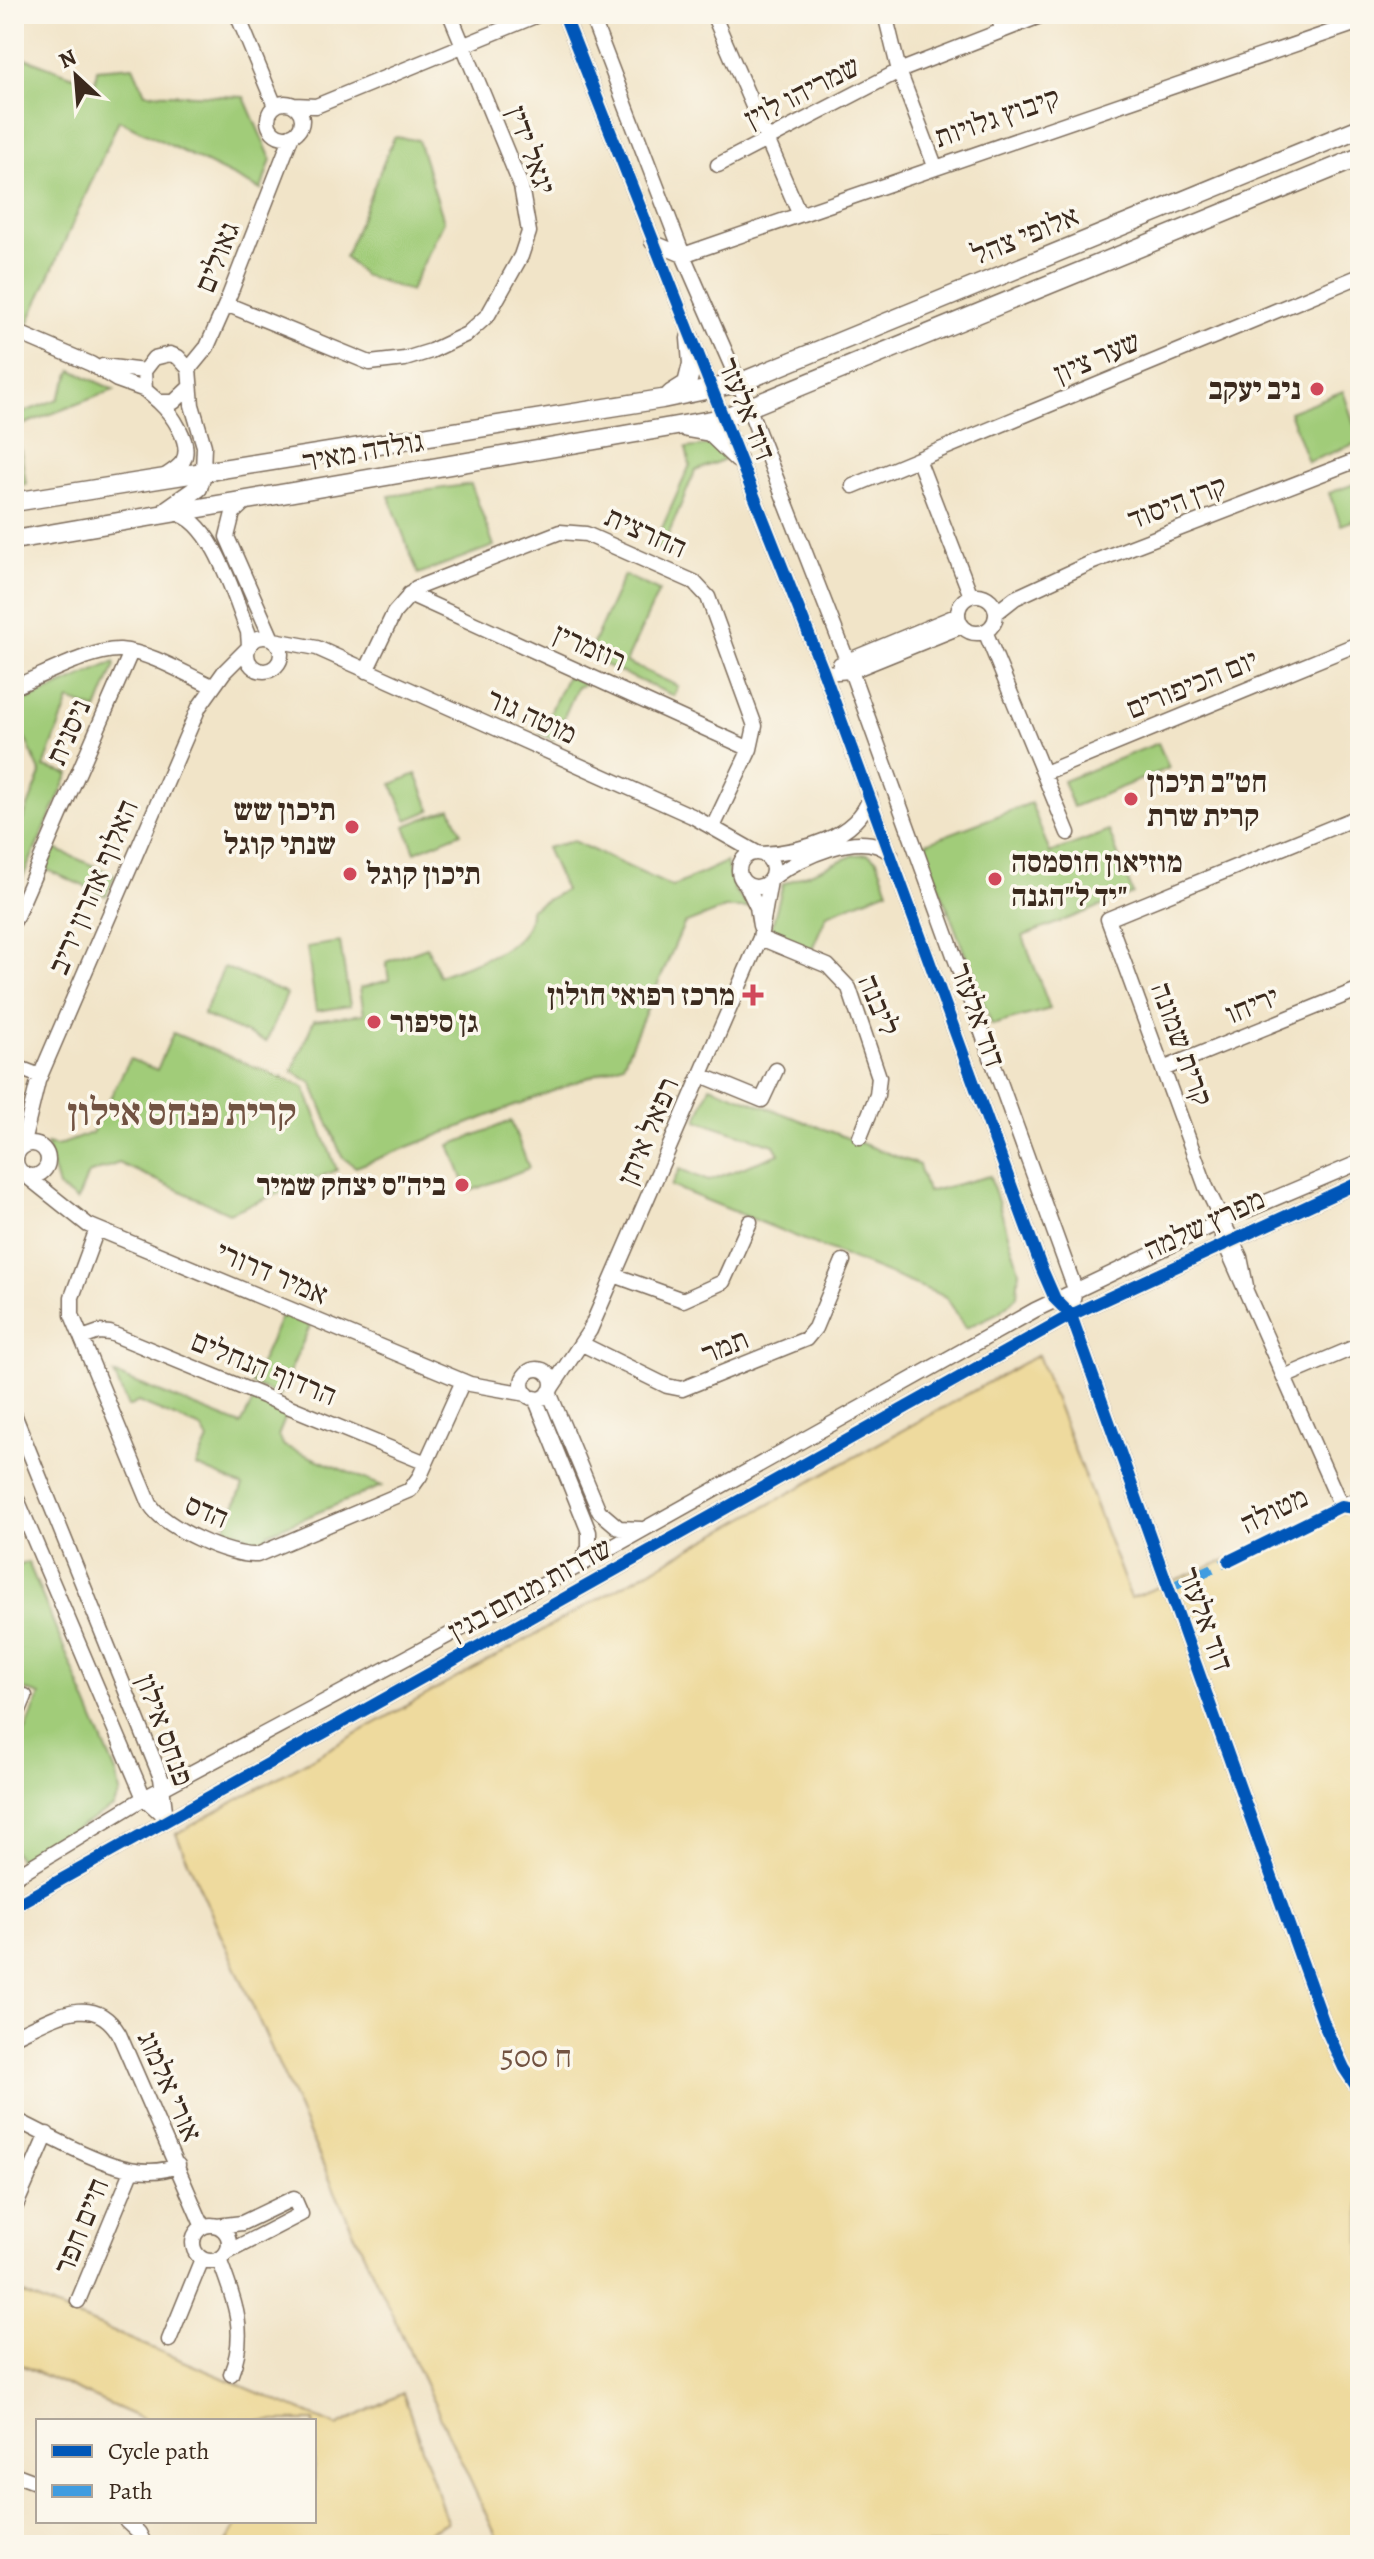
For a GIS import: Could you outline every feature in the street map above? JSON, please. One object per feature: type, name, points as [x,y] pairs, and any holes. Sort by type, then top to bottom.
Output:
[{"type":"main road","name":"אלופי צהל","points":[[711,390],[739,383],[1360,128]]},
{"type":"main road","name":"אלופי צהל","points":[[723,418],[749,410],[1360,157]]},
{"type":"main road","points":[[662,399],[687,384],[692,364],[690,338]]},
{"type":"main road","name":"גולדה מאיר","points":[[14,502],[711,390]]},
{"type":"main road","name":"גולדה מאיר","points":[[14,540],[723,418]]},
{"type":"main road","points":[[672,425],[710,432],[738,459]]},
{"type":"main road","points":[[164,514],[198,488],[203,471]]},
{"type":"street","points":[[237,14],[275,106]]},
{"type":"street","name":"יגאל ידין","points":[[226,304],[370,363],[405,359],[431,351],[467,334],[488,315],[521,256],[529,232],[521,186],[450,14]]},
{"type":"street","points":[[276,135],[292,135],[316,106],[540,14]]},
{"type":"street","name":"דוד אלעזר","points":[[561,18],[580,23],[592,14],[683,255],[739,383],[849,665],[1075,1289],[1071,1315]]},
{"type":"street","points":[[713,14],[799,213]]},
{"type":"street","points":[[885,14],[899,71],[935,166]]},
{"type":"street","points":[[998,14],[1002,30]]},
{"type":"street","name":"שמריהו לוין","points":[[718,165],[899,71],[1045,14]]},
{"type":"street","name":"דוד אלעזר","points":[[561,18],[824,673],[1041,1267],[1055,1299],[1071,1315],[1326,2029],[1344,2068],[1360,2092]]},
{"type":"street","name":"קיבוץ גלויות","points":[[683,255],[1360,22]]},
{"type":"street","points":[[284,161],[268,121],[275,106],[284,103],[316,106]]},
{"type":"street","points":[[294,105],[302,120]]},
{"type":"street","name":"גאולים","points":[[189,369],[207,347],[226,304],[292,135]]},
{"type":"street","points":[[652,242],[683,255]]},
{"type":"street","name":"שער ציון","points":[[853,486],[1360,276]]},
{"type":"street","points":[[14,331],[145,390],[159,402],[172,415],[186,450],[183,463],[162,478]]},
{"type":"street","points":[[145,390],[144,371],[154,358],[170,354],[189,369],[190,387],[210,462],[226,467]]},
{"type":"street","points":[[91,364],[144,371]]},
{"type":"street","points":[[159,402],[174,402],[190,387]]},
{"type":"street","points":[[203,471],[204,446]]},
{"type":"street","points":[[918,459],[971,596]]},
{"type":"street","name":"קרן היסוד","points":[[994,607],[1093,562],[1360,459]]},
{"type":"street","points":[[248,500],[236,509],[230,520],[228,542],[281,654],[276,666]]},
{"type":"street","points":[[164,514],[193,521],[208,538],[248,632],[249,661],[256,669]]},
{"type":"street","name":"החרצית","points":[[366,671],[394,613],[409,594],[430,580],[572,530],[692,581],[708,597],[753,717],[755,733],[718,830]]},
{"type":"street","name":"רוזמרין","points":[[409,594],[750,749]]},
{"type":"street","points":[[971,596],[982,596],[994,607],[993,623],[985,631],[973,632],[960,620],[961,603],[971,596]]},
{"type":"street","points":[[824,673],[960,620]]},
{"type":"street","points":[[985,631],[1068,833]]},
{"type":"street","points":[[248,647],[259,637],[273,639]]},
{"type":"street","name":"מוטה גור","points":[[273,639],[317,648],[718,830],[759,854]]},
{"type":"street","name":"יום הכיפורים","points":[[1044,773],[1360,643]]},
{"type":"street","name":"האלוף אהרון יריב","points":[[18,1152],[40,1076],[199,707],[248,647]]},
{"type":"street","points":[[14,687],[104,652],[131,652],[214,685],[238,669],[266,671],[297,652],[317,648]]},
{"type":"street","name":"ניסנית","points":[[14,921],[131,652]]},
{"type":"street","points":[[739,870],[744,858],[800,848],[847,829],[862,815],[870,797]]},
{"type":"street","name":"קרית שמונה","points":[[1224,1220],[1206,1187],[1108,919],[1360,816]]},
{"type":"street","points":[[718,830],[735,852],[739,870],[757,907],[760,938]]},
{"type":"street","points":[[746,884],[756,888],[794,864],[844,845],[873,845],[891,854]]},
{"type":"street","points":[[759,854],[773,865],[771,880]]},
{"type":"street","name":"רפאל איתן","points":[[550,1390],[582,1344],[701,1075],[760,938],[771,880]]},
{"type":"street","name":"ליבנה","points":[[760,938],[828,966],[847,984],[879,1077],[878,1092],[860,1137]]},
{"type":"street","name":"יריחו","points":[[1163,1069],[1360,989]]},
{"type":"street","points":[[14,1066],[40,1076]]},
{"type":"street","points":[[701,1075],[762,1100],[776,1070]]},
{"type":"street","points":[[30,1117],[58,1201]]},
{"type":"street","points":[[41,1148],[32,1144],[18,1152],[16,1162],[20,1174],[39,1175],[47,1163]]},
{"type":"street","name":"מפרץ שלמה","points":[[1055,1299],[1224,1220],[1360,1162]]},
{"type":"street","name":"אמיר דרורי","points":[[20,1174],[80,1221],[97,1229],[468,1383],[531,1396]]},
{"type":"street","name":"מפרץ שלמה","points":[[1071,1315],[1227,1240],[1360,1182]]},
{"type":"street","name":"קרית שמונה","points":[[1206,1187],[1210,1227]]},
{"type":"street","points":[[1224,1220],[1227,1240],[1284,1377],[1360,1345]]},
{"type":"street","points":[[614,1275],[683,1300],[723,1282],[750,1222]]},
{"type":"street","name":"הדס","points":[[97,1229],[71,1300],[72,1315],[154,1511],[169,1525],[238,1553],[267,1553],[399,1497],[414,1485],[468,1383]]},
{"type":"street","name":"תמר","points":[[582,1344],[670,1387],[692,1387],[808,1338],[843,1261]]},
{"type":"street","points":[[1035,1310],[1042,1285],[1041,1267]]},
{"type":"street","name":"שדרות מנחם בגין","points":[[14,1877],[144,1798],[578,1566],[1055,1299]]},
{"type":"street","name":"שדרות מנחם בגין","points":[[14,1906],[166,1818],[631,1563],[1071,1315]]},
{"type":"street","name":"הרדוף הנחלים","points":[[82,1338],[99,1332],[110,1333],[426,1463]]},
{"type":"street","points":[[578,1566],[588,1552],[589,1532],[531,1396],[522,1386],[525,1375],[582,1344]]},
{"type":"street","points":[[540,1369],[550,1375],[550,1390],[599,1511],[610,1523],[624,1530],[649,1527]]},
{"type":"street","name":"אמיר דרורי","points":[[468,1383],[501,1383],[525,1375]]},
{"type":"street","name":"מטולה","points":[[1284,1377],[1341,1506],[1360,1498]]},
{"type":"street","points":[[531,1396],[550,1390]]},
{"type":"street","name":"פנחס אילון","points":[[14,1414],[163,1788],[166,1818]]},
{"type":"street","name":"פנחס אילון","points":[[14,1492],[144,1798],[166,1818]]},
{"type":"street","points":[[14,1722],[25,1696]]},
{"type":"street","points":[[148,1752],[170,1772],[197,1769]]},
{"type":"street","points":[[116,1814],[129,1791],[128,1762]]},
{"type":"street","name":"אורי אלמוג","points":[[14,2036],[70,2011],[85,2009],[103,2014],[119,2034],[178,2165],[210,2227],[228,2238],[222,2256]]},
{"type":"street","points":[[14,2119],[132,2171],[154,2172],[178,2165]]},
{"type":"street","points":[[14,2210],[47,2134]]},
{"type":"street","name":"חיים חפר","points":[[78,2301],[132,2171]]},
{"type":"street","points":[[294,2198],[301,2214],[222,2256],[202,2259],[193,2243],[210,2227],[242,2223],[294,2198]]},
{"type":"street","points":[[222,2256],[240,2323],[239,2346],[231,2374]]},
{"type":"street","points":[[169,2340],[202,2259]]},
{"type":"street","points":[[14,2474],[36,2482]]},
{"type":"street","points":[[128,2523],[139,2533],[145,2545]]},
{"type":"green space","points":[[14,54],[95,84],[97,69],[133,66],[145,93],[244,97],[271,159],[261,190],[119,120],[27,326],[14,321]]},
{"type":"green space","points":[[394,137],[418,140],[444,221],[410,291],[363,275],[345,257]]},
{"type":"green space","points":[[72,370],[114,390],[17,427],[26,484],[14,487],[14,416],[58,399]]},
{"type":"green space","points":[[1343,391],[1360,442],[1308,462],[1289,412]]},
{"type":"green space","points":[[720,444],[733,456],[695,471],[662,550],[654,546],[690,465],[686,448]]},
{"type":"green space","points":[[1360,482],[1360,518],[1341,525],[1329,493]]},
{"type":"green space","points":[[471,484],[494,546],[418,574],[389,496]]},
{"type":"green space","points":[[624,575],[659,591],[626,662],[678,686],[674,696],[587,657]]},
{"type":"green space","points":[[114,662],[97,710],[69,700],[44,767],[69,774],[14,897],[14,829],[21,824],[41,774],[22,731],[14,728],[14,706]]},
{"type":"green space","points":[[567,676],[586,684],[577,687],[554,740],[540,734]]},
{"type":"green space","points":[[1158,743],[1169,768],[1073,807],[1063,781]]},
{"type":"green space","points":[[416,774],[431,810],[407,820],[392,784]]},
{"type":"green space","name":"מוזיאון חוסמסה יד ל\"הגנה\"","points":[[1031,803],[1050,853],[1109,831],[1133,894],[1023,936],[1050,1009],[992,1025],[923,844]]},
{"type":"green space","points":[[451,808],[461,833],[415,852],[405,826]]},
{"type":"green space","points":[[573,841],[672,887],[726,862],[734,890],[749,908],[725,908],[684,924],[623,1064],[356,1167],[342,1157],[312,1083],[292,1071],[314,1020],[364,1014],[360,988],[389,980],[386,962],[427,947],[439,976],[511,945],[528,923],[530,909],[565,890],[546,848]]},
{"type":"green space","points":[[55,849],[115,875],[106,896],[45,869]]},
{"type":"green space","points":[[868,854],[877,860],[888,890],[827,914],[812,949],[776,937],[772,926],[783,884],[854,855]]},
{"type":"green space","points":[[340,942],[350,1006],[316,1011],[307,947]]},
{"type":"green space","points":[[224,967],[287,994],[266,1042],[203,1015]]},
{"type":"green space","points":[[173,1033],[304,1087],[337,1170],[229,1213],[119,1163],[88,1174],[77,1201],[58,1187],[46,1144],[57,1146],[92,1133],[130,1059],[157,1070]]},
{"type":"green space","points":[[710,1086],[919,1165],[927,1192],[990,1176],[1019,1270],[1017,1296],[1000,1312],[966,1328],[946,1297],[671,1186],[680,1169],[708,1181],[779,1154],[774,1145],[697,1120]]},
{"type":"green space","points":[[511,1121],[529,1168],[468,1192],[450,1145]]},
{"type":"green space","points":[[282,1314],[310,1326],[279,1396],[251,1384]]},
{"type":"green space","points":[[114,1374],[241,1425],[254,1399],[287,1414],[278,1436],[284,1446],[382,1486],[268,1533],[269,1540],[243,1547],[246,1535],[225,1528],[243,1486],[196,1466],[208,1440],[201,1428],[138,1402],[128,1407]]},
{"type":"green space","points":[[28,1562],[117,1775],[120,1793],[113,1807],[20,1862],[14,1850],[14,1760],[40,1695],[14,1686],[14,1568]]},
{"type":"sand","points":[[1038,1355],[1131,1598],[1360,1506],[1360,2545],[494,2545],[499,2542],[342,2207],[176,1834]]},
{"type":"sand","points":[[14,2290],[337,2426],[403,2393],[447,2522],[403,2545],[225,2545],[238,2523],[316,2523],[316,2419],[142,2419],[14,2362]]},
{"type":"marked path","points":[[1167,1589],[1229,1561]]},
{"type":"cycle path","points":[[567,22],[824,673],[1041,1267],[1055,1299],[1071,1315],[1326,2029],[1344,2068],[1360,2092]]},
{"type":"cycle path","points":[[14,1906],[1071,1315],[1360,1182]]},
{"type":"cycle path","points":[[1229,1561],[1341,1506],[1360,1509]]},
{"type":"place","name":"ניב יעקב","points":[[1317,389]]},
{"type":"place","name":"חט\"ב תיכון קרית שרת","points":[[1131,799]]},
{"type":"place","name":"תיכון שש שנתי קוגל","points":[[352,827]]},
{"type":"place","name":"תיכון קוגל","points":[[350,874]]},
{"type":"place","name":"מוזיאון חוסמסה יד ל\"הגנה\"","points":[[995,879]]},
{"type":"place","name":"מרכז רפואי חולון","points":[[753,995]]},
{"type":"place","name":"גן סיפור","points":[[374,1022]]},
{"type":"place","name":"ביה\"ס יצחק שמיר","points":[[462,1185]]},
{"type":"district","name":"קרית פנחס אילון","points":[[182,1112]]},
{"type":"district","name":"ח 500","points":[[536,2056]]}]
